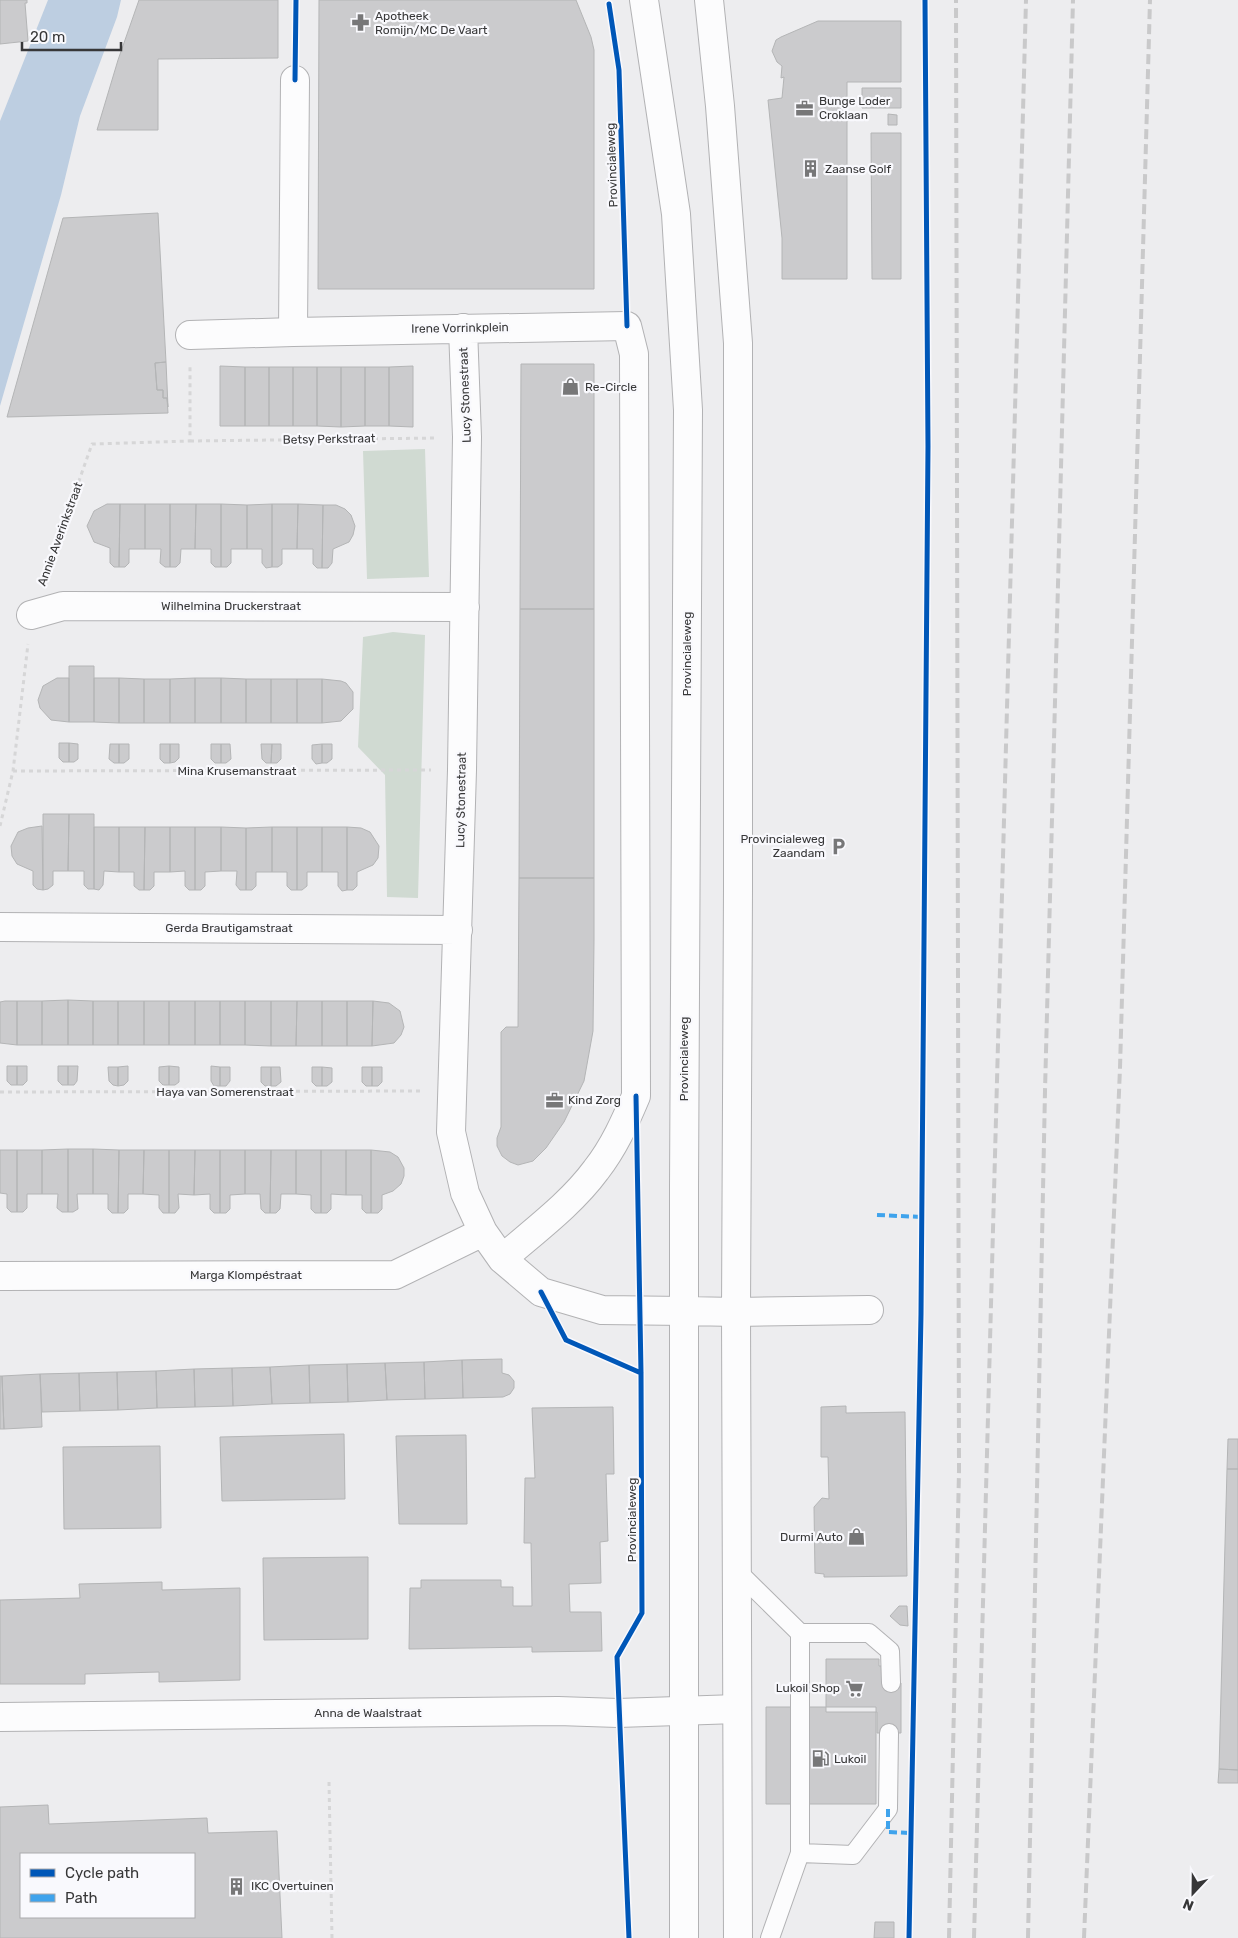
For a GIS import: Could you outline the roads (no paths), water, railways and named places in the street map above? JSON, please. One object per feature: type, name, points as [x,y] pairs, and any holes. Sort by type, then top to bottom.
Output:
[{"type":"street","name":"Provincialeweg","points":[[644,0],[676,214],[688,410],[684,1938]]},
{"type":"street","points":[[708,0],[720,106],[738,343],[736,1312],[738,1938]]},
{"type":"street","points":[[293,332],[295,80]]},
{"type":"street","name":"Irene Vorrinkplein","points":[[190,335],[627,326],[634,354],[636,1096],[620,1133],[596,1170],[572,1197],[502,1259]]},
{"type":"street","name":"Lucy Stonestraat","points":[[463,328],[468,437],[462,770],[458,930],[450,1091],[451,1132],[465,1193],[483,1232],[502,1259]]},
{"type":"street","name":"Wilhelmina Druckerstraat","points":[[31,616],[63,606],[465,607]]},
{"type":"street","name":"Gerda Brautigamstraat","points":[[0,927],[458,930]]},
{"type":"street","name":"Marga Klompéstraat","points":[[0,1276],[395,1275],[483,1232]]},
{"type":"street","points":[[502,1259],[542,1292],[586,1307],[602,1310],[736,1312],[869,1310]]},
{"type":"street","name":"Anna de Waalstraat","points":[[0,1717],[685,1712],[737,1709]]},
{"type":"lane","points":[[737,1571],[800,1633],[869,1633],[890,1651],[890,1683]]},
{"type":"lane","points":[[770,1938],[800,1853],[800,1633]]},
{"type":"lane","points":[[800,1853],[853,1854],[888,1809],[889,1733]]},
{"type":"water","points":[[48,0],[121,0],[117,17],[80,116],[61,195],[0,406],[0,121]]},
{"type":"railway","points":[[949,1938],[959,1471],[956,0]]},
{"type":"railway","points":[[974,1938],[1026,0]]},
{"type":"railway","points":[[1028,1938],[1045,1091],[1073,0]]},
{"type":"railway","points":[[1084,1938],[1120,1068],[1150,0]]},
{"type":"place","name":"Apotheek Romijn/MC De Vaart","points":[[361,23]]},
{"type":"place","name":"Bunge Loder Croklaan","points":[[805,108]]},
{"type":"place","name":"Zaanse Golf","points":[[811,169]]},
{"type":"place","name":"Re-Circle","points":[[571,387]]},
{"type":"place","name":"Provincialeweg Zaandam","points":[[839,846]]},
{"type":"place","name":"Kind Zorg","points":[[554,1100]]},
{"type":"place","name":"Durmi Auto","points":[[857,1537]]},
{"type":"place","name":"Lukoil Shop","points":[[854,1688]]},
{"type":"place","name":"Lukoil","points":[[820,1759]]},
{"type":"place","name":"IKC Overtuinen","points":[[237,1886]]}]
